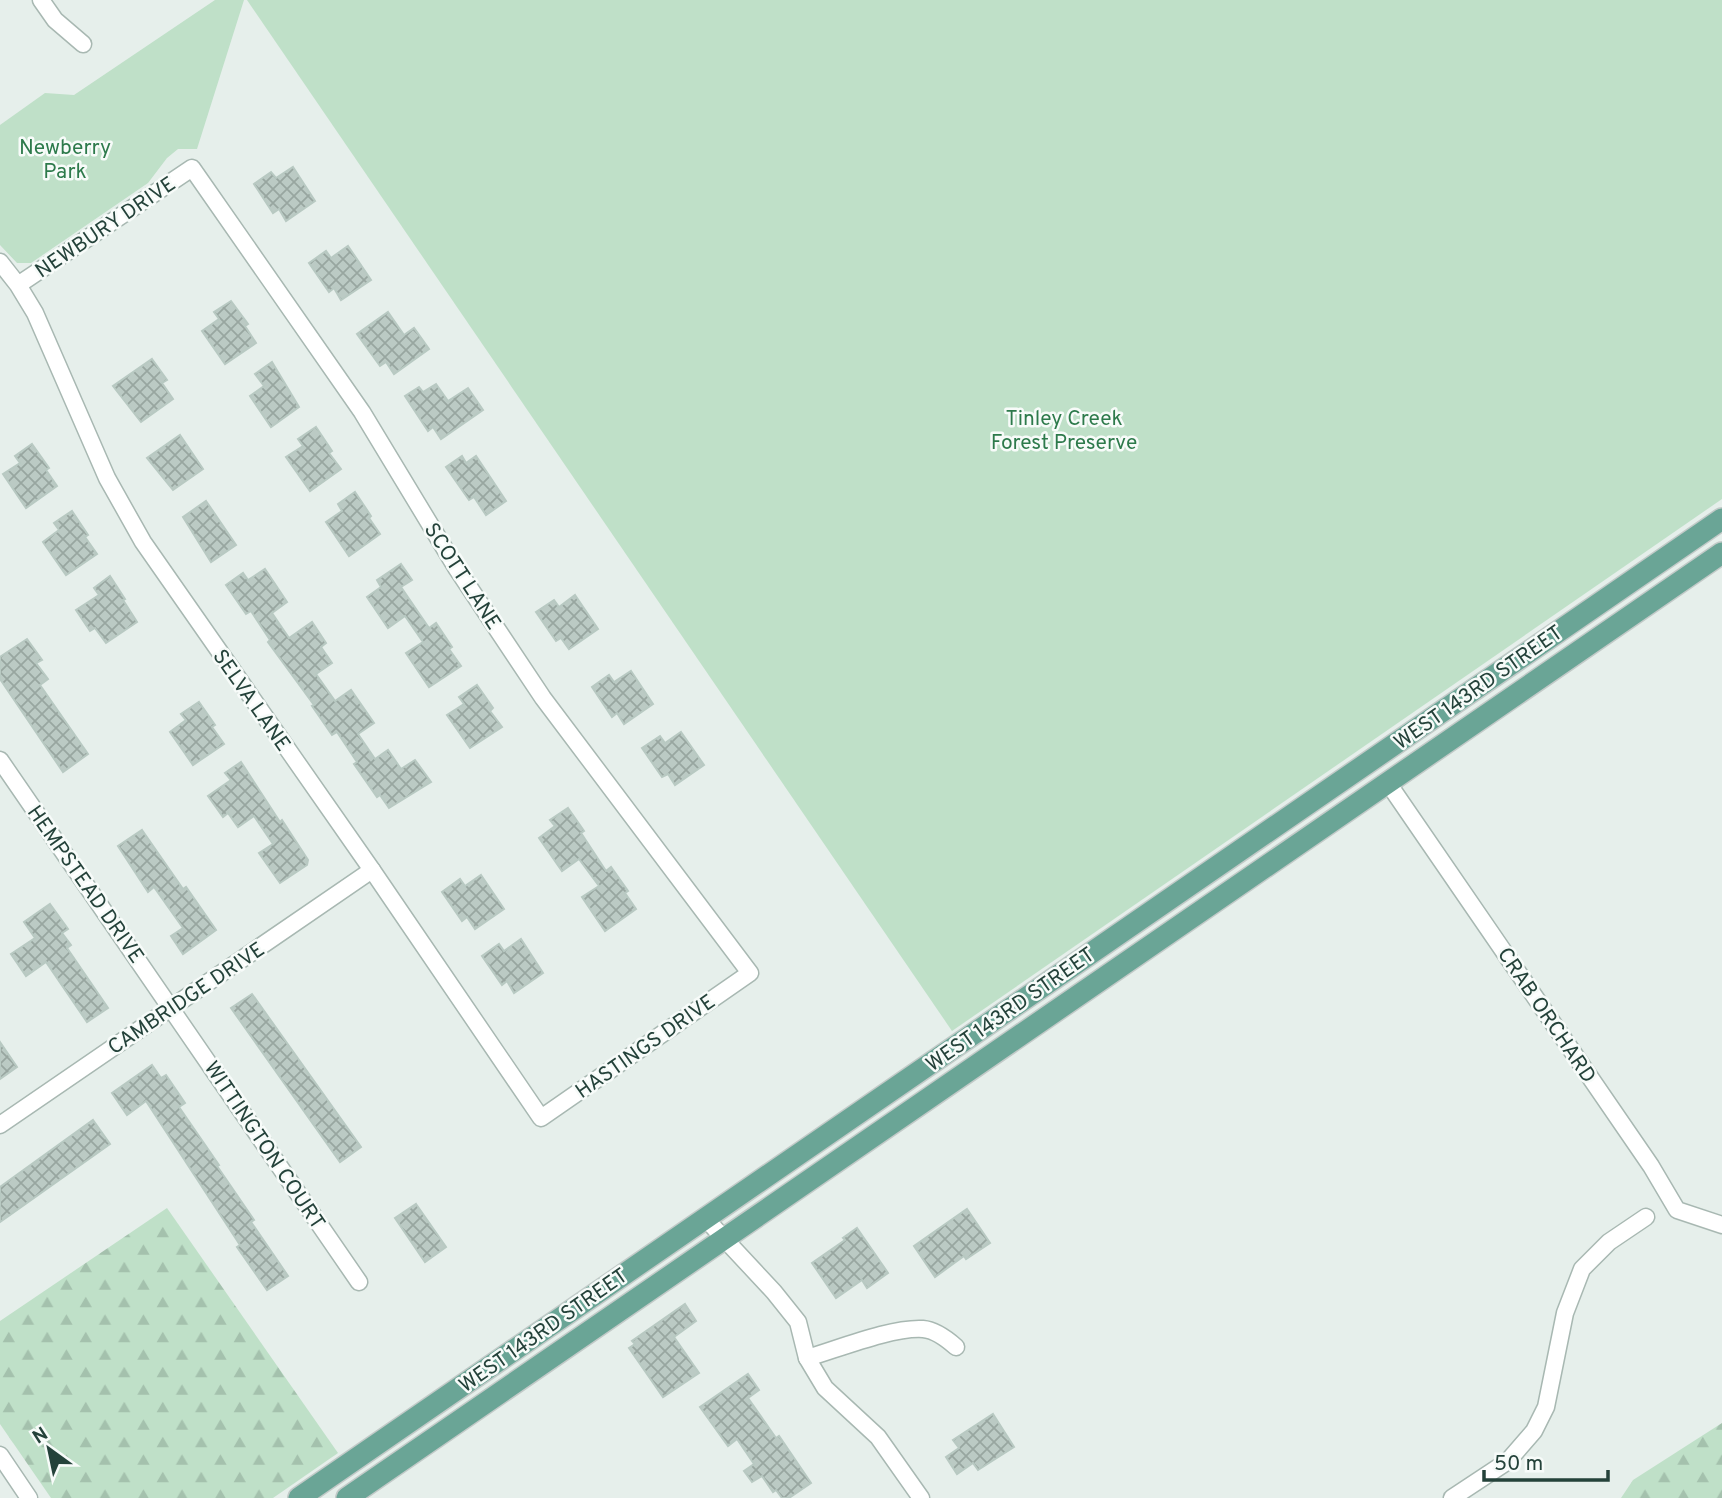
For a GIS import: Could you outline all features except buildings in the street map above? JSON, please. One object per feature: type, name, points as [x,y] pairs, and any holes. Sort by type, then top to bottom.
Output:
[{"type":"main road","name":"WEST 143RD STREET","points":[[299,1498],[1722,519]]},
{"type":"main road","name":"WEST 143RD STREET","points":[[347,1498],[1722,554]]},
{"type":"street","points":[[41,0],[55,20],[83,44]]},
{"type":"street","name":"NEWBURY DRIVE","points":[[18,285],[192,168]]},
{"type":"street","name":"SCOTT LANE","points":[[192,168],[347,389],[457,569],[543,698],[750,973]]},
{"type":"street","name":"SELVA LANE","points":[[0,262],[35,313],[107,478],[143,542],[541,1118]]},
{"type":"street","name":"HEMPSTEAD DRIVE","points":[[0,761],[171,1008]]},
{"type":"street","name":"CRAB ORCHARD","points":[[1388,783],[1651,1166],[1677,1210],[1722,1225]]},
{"type":"street","name":"CAMBRIDGE DRIVE","points":[[0,1125],[372,870]]},
{"type":"street","name":"HASTINGS DRIVE","points":[[541,1118],[750,973]]},
{"type":"street","name":"WITTINGTON COURT","points":[[171,1008],[359,1282]]},
{"type":"street","points":[[1452,1498],[1508,1461],[1534,1431],[1546,1407],[1565,1313],[1583,1269],[1608,1242],[1646,1216]]},
{"type":"street","points":[[705,1218],[774,1292],[798,1322],[807,1358],[825,1388],[878,1437],[921,1498]]},
{"type":"street","points":[[807,1358],[896,1332],[925,1329],[945,1337],[956,1347]]},
{"type":"street","points":[[0,1455],[29,1498]]},
{"type":"green space","name":"Newberry Park","points":[[215,0],[244,0],[197,149],[178,149],[167,158],[148,183],[31,263],[17,263],[0,245],[0,125],[45,93],[74,95]]},
{"type":"green space","name":"Tinley Creek Forest Preserve","points":[[247,0],[1722,0],[1722,499],[952,1031]]},
{"type":"green space","points":[[167,1208],[338,1453],[273,1498],[51,1498],[0,1424],[0,1321]]},
{"type":"green space","points":[[1722,1423],[1722,1498],[1621,1498],[1633,1480]]}]
